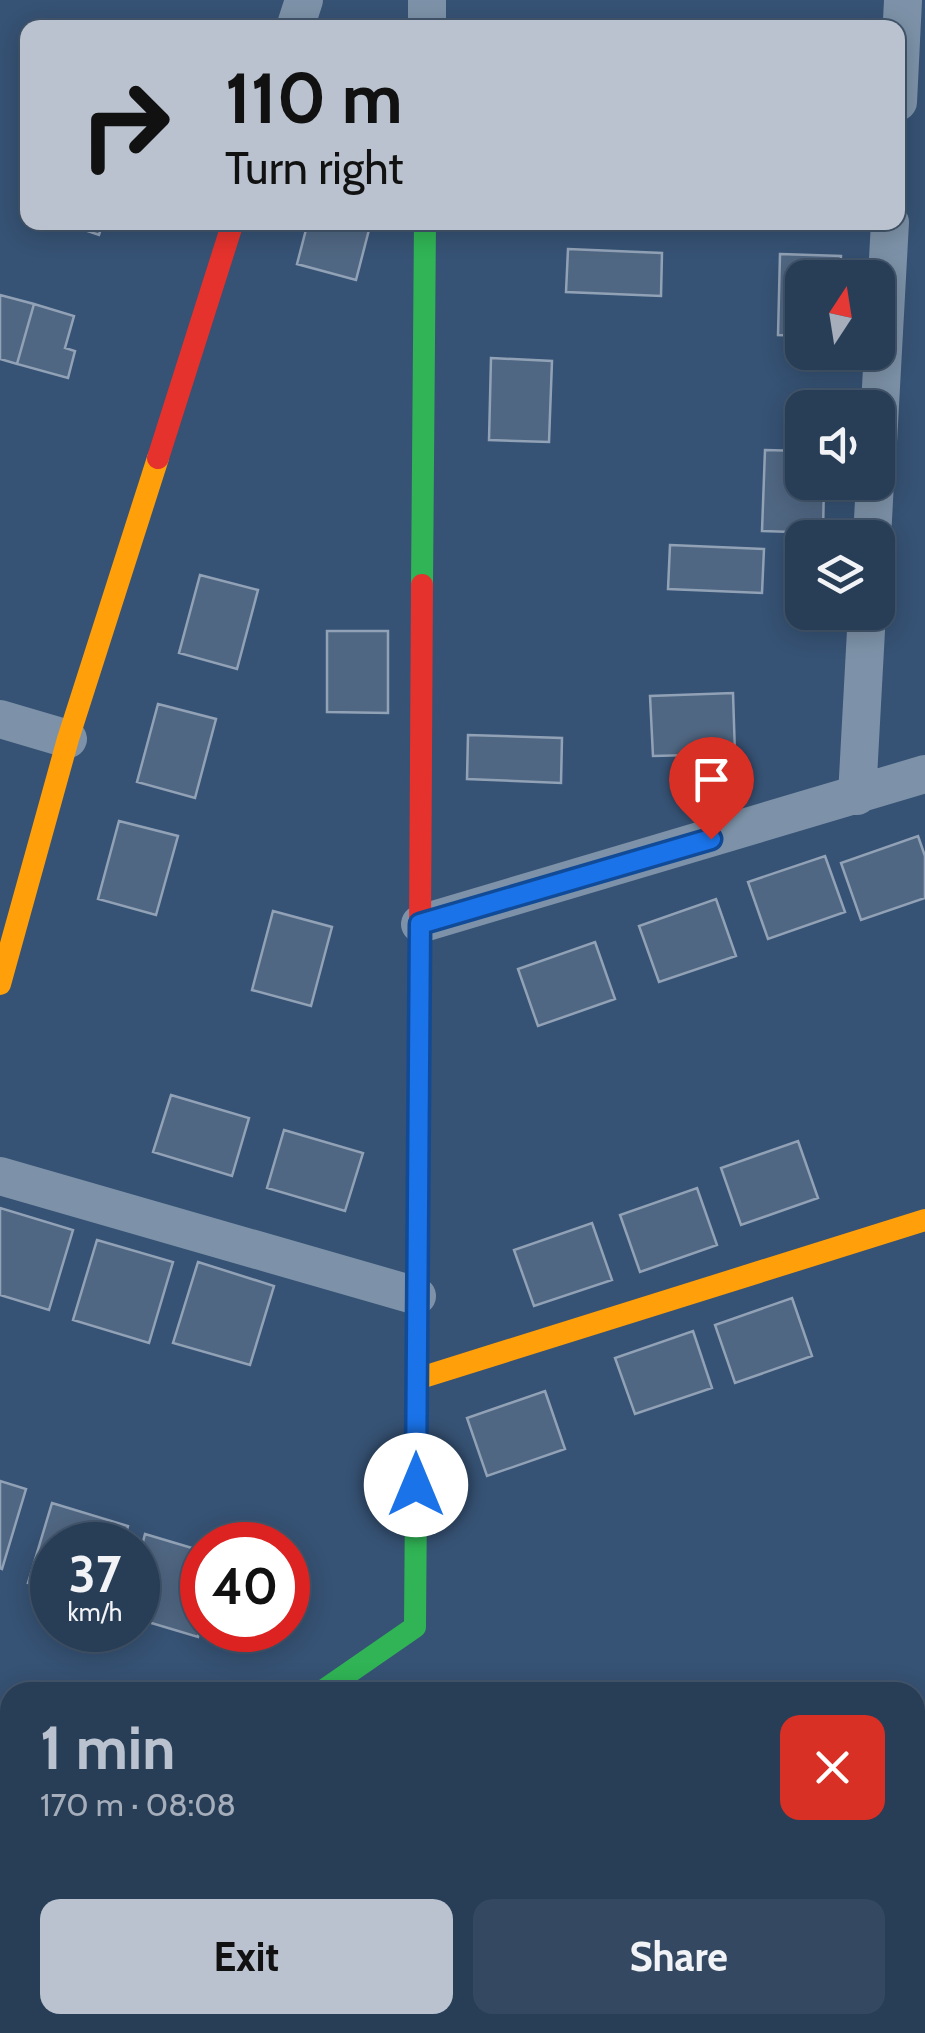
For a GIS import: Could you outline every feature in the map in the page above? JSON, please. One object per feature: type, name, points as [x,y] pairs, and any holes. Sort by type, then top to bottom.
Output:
[{"type":"street","points":[[0,984],[68,739],[230,230]]},
{"type":"street","points":[[335,1682],[416,1626],[425,230]]},
{"type":"street","points":[[881,390],[890,230]]},
{"type":"street","points":[[857,796],[867,630]]},
{"type":"street","points":[[0,719],[68,739]]},
{"type":"street","points":[[420,924],[925,774]]},
{"type":"street","points":[[0,1176],[417,1296]]},
{"type":"street","points":[[417,1379],[925,1220]]},
{"type":"building","points":[[306,230],[369,230],[356,280],[297,264]]},
{"type":"building","points":[[568,249],[662,253],[661,296],[566,292]]},
{"type":"building","points":[[780,254],[841,256],[841,260],[785,260],[785,335],[778,335]]},
{"type":"building","points":[[0,295],[34,304],[17,364],[0,359]]},
{"type":"building","points":[[34,304],[74,316],[65,348],[75,351],[68,378],[17,364]]},
{"type":"building","points":[[491,358],[552,361],[549,442],[489,440]]},
{"type":"building","points":[[765,450],[785,451],[785,500],[824,500],[823,520],[785,520],[785,532],[762,531]]},
{"type":"building","points":[[670,545],[764,549],[762,593],[668,589]]},
{"type":"building","points":[[200,575],[258,590],[237,669],[179,653]]},
{"type":"building","points":[[327,631],[388,631],[388,713],[327,712]]},
{"type":"building","points":[[733,693],[735,754],[653,756],[650,696]]},
{"type":"building","points":[[158,704],[216,719],[195,798],[137,782]]},
{"type":"building","points":[[468,735],[562,738],[561,783],[467,779]]},
{"type":"building","points":[[119,821],[178,836],[156,915],[98,899]]},
{"type":"building","points":[[918,836],[925,856],[925,898],[861,920],[841,863]]},
{"type":"building","points":[[825,856],[845,912],[768,939],[748,882]]},
{"type":"building","points":[[716,899],[736,956],[659,982],[639,926]]},
{"type":"building","points":[[273,911],[332,927],[311,1006],[252,990]]},
{"type":"building","points":[[595,942],[615,999],[538,1026],[518,969]]},
{"type":"building","points":[[171,1095],[249,1118],[232,1176],[153,1152]]},
{"type":"building","points":[[284,1130],[363,1153],[345,1211],[267,1188]]},
{"type":"building","points":[[798,1141],[818,1198],[741,1225],[721,1168]]},
{"type":"building","points":[[697,1188],[717,1245],[640,1272],[620,1215]]},
{"type":"building","points":[[0,1208],[73,1230],[49,1310],[0,1295]]},
{"type":"building","points":[[592,1223],[612,1280],[534,1306],[514,1250]]},
{"type":"building","points":[[97,1240],[173,1262],[149,1343],[73,1320]]},
{"type":"building","points":[[198,1262],[274,1286],[250,1365],[173,1343]]},
{"type":"building","points":[[792,1298],[812,1356],[735,1383],[715,1325]]},
{"type":"building","points":[[693,1331],[712,1388],[635,1414],[615,1358]]},
{"type":"building","points":[[545,1391],[565,1449],[487,1476],[467,1418]]},
{"type":"building","points":[[0,1481],[26,1489],[2,1569],[0,1568]]},
{"type":"building","points":[[52,1503],[115,1522],[46,1522]]},
{"type":"building","points":[[160,1538],[180,1544],[180,1632],[160,1626]]},
{"type":"traffic: fast","points":[[422,585],[425,230]]},
{"type":"traffic: fast","points":[[335,1682],[415,1627],[419,1103]]},
{"type":"traffic: slow","points":[[0,984],[68,739],[158,458]]},
{"type":"traffic: slow","points":[[417,1379],[925,1220]]},
{"type":"traffic: jam","points":[[158,458],[230,230]]},
{"type":"traffic: jam","points":[[419,1103],[422,585]]},
{"type":"route","points":[[416,1485],[420,924],[711,839]]}]
